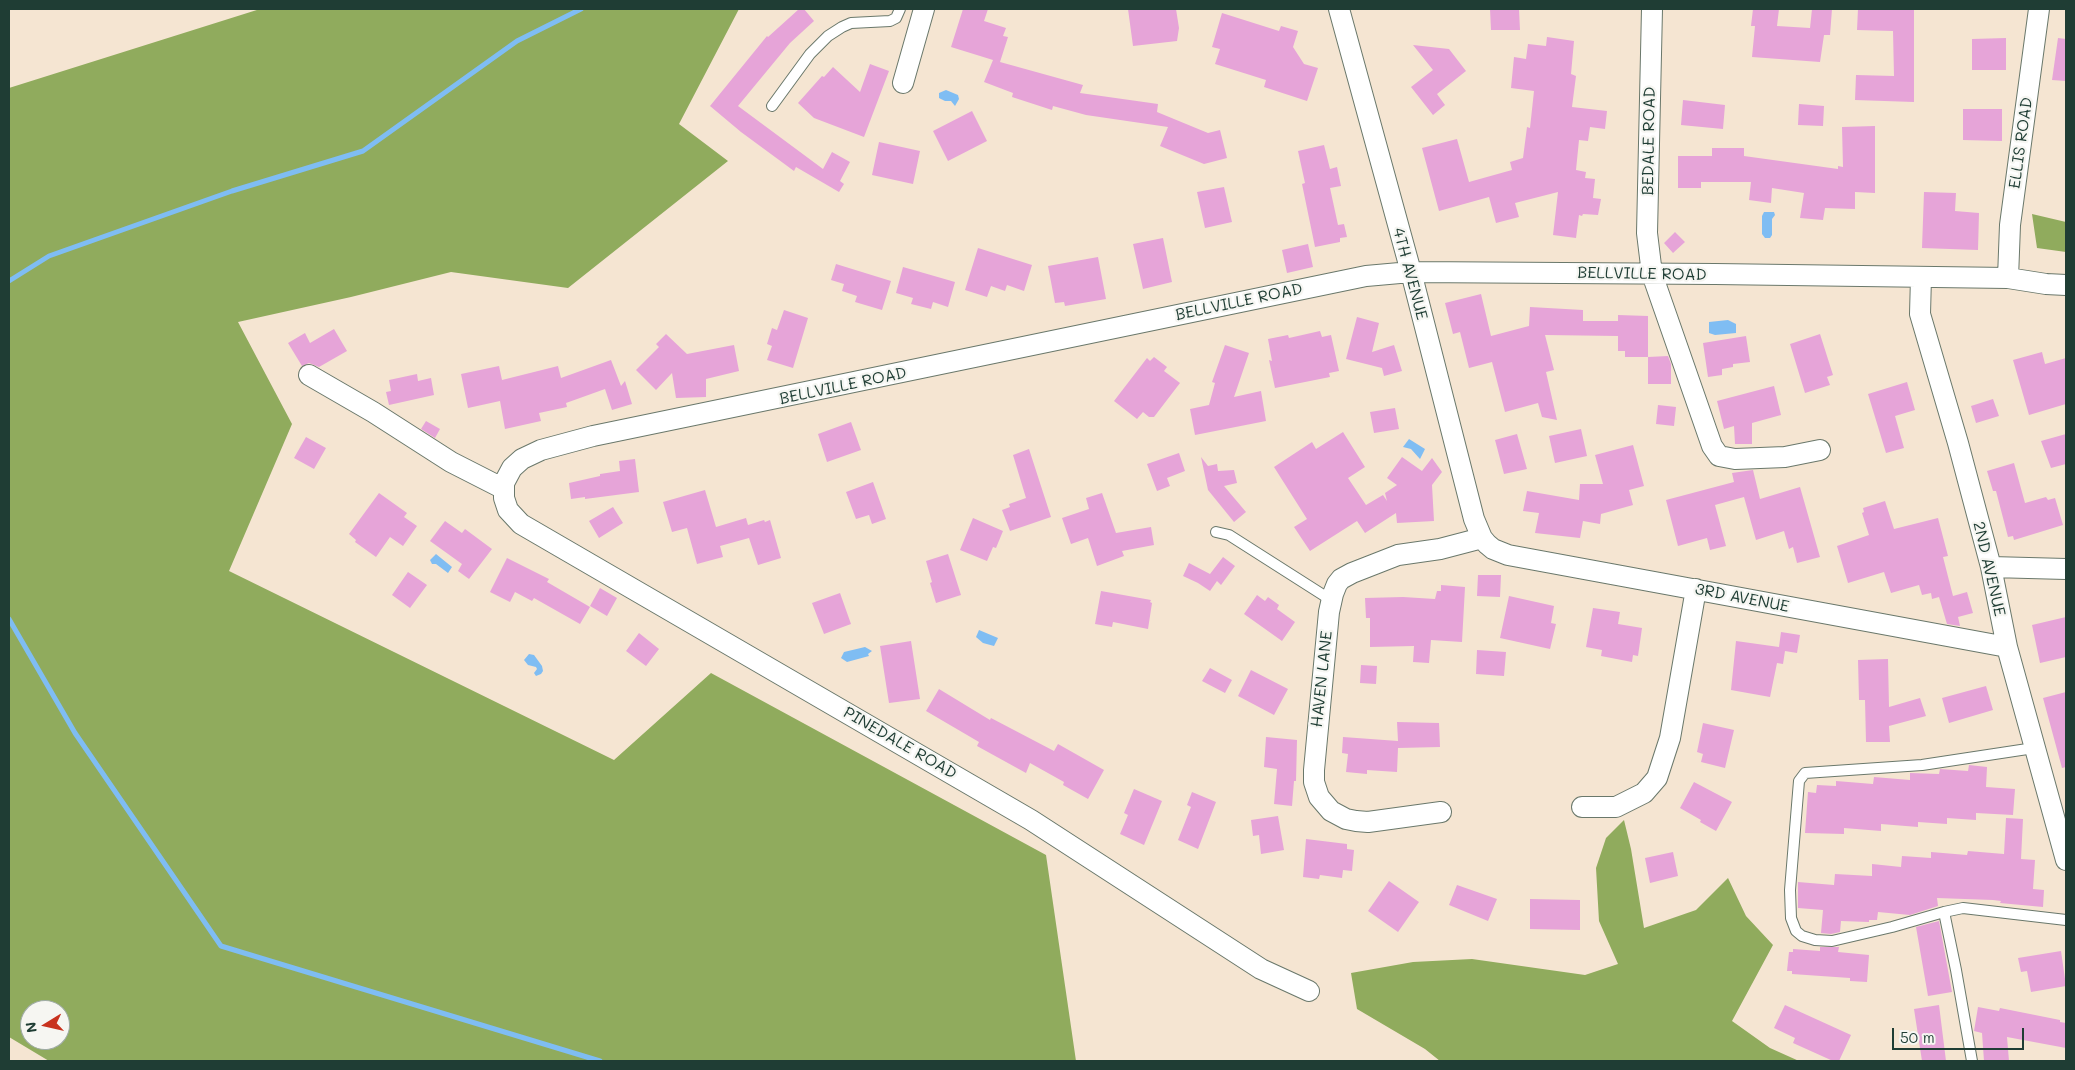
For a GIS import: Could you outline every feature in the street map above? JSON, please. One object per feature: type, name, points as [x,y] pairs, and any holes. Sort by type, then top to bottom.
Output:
[{"type":"street","points":[[903,83],[924,9]]},
{"type":"street","name":"4TH AVENUE","points":[[1339,9],[1411,272],[1474,518],[1482,538]]},
{"type":"street","name":"BEDALE ROAD","points":[[1652,9],[1647,232],[1652,274],[1715,453],[1724,458],[1771,458],[1820,450]]},
{"type":"street","name":"ELLIS ROAD","points":[[2008,278],[2010,225],[2039,9]]},
{"type":"street","name":"BELLVILLE ROAD","points":[[504,489],[506,478],[512,468],[522,459],[541,450],[568,442],[1366,276],[1411,272],[2008,278],[2066,272]]},
{"type":"street","name":"2ND AVENUE","points":[[1921,277],[1920,314],[1958,443],[1991,567],[2007,647],[2066,860]]},
{"type":"street","name":"BELLVILLE ROAD","points":[[2008,278],[2066,285]]},
{"type":"street","points":[[309,375],[373,412],[451,462],[504,489]]},
{"type":"street","name":"PINEDALE ROAD","points":[[504,489],[508,510],[516,520],[534,532],[1032,820],[1261,969],[1309,991]]},
{"type":"street","name":"3RD AVENUE","points":[[1482,538],[1494,549],[1508,555],[2007,647]]},
{"type":"street","name":"HAVEN LANE","points":[[1442,812],[1368,822],[1356,821],[1346,819],[1330,811],[1319,798],[1314,776],[1316,729],[1331,600],[1335,588],[1341,579],[1385,559],[1398,555],[1440,549],[1482,538]]},
{"type":"street","points":[[1991,567],[2066,569]]},
{"type":"street","points":[[1582,807],[1616,807],[1644,793],[1657,778],[1670,738],[1696,589]]},
{"type":"lane","points":[[772,106],[810,54],[828,36],[851,23],[890,21],[896,18],[900,9]]},
{"type":"lane","points":[[1216,532],[1229,535],[1331,600]]},
{"type":"lane","points":[[2034,748],[1922,765],[1805,774],[1799,781],[1790,890],[1791,918],[1796,932],[1809,939],[1832,941],[1892,928],[1963,908],[2066,920]]},
{"type":"lane","points":[[1944,912],[1972,1061]]},
{"type":"green space","points":[[260,9],[739,9],[679,124],[728,161],[568,288],[451,272],[238,322],[292,424],[229,571],[614,760],[711,673],[1046,855],[1076,1061],[49,1061],[31,1050],[70,1050],[70,1000],[20,1000],[20,1044],[9,1037],[9,88]]},
{"type":"green space","points":[[2032,214],[2066,222],[2066,252],[2037,248]]},
{"type":"green space","points":[[1624,820],[1631,849],[1644,928],[1696,910],[1728,878],[1746,916],[1773,945],[1732,1021],[1770,1048],[1799,1061],[1440,1061],[1425,1049],[1357,1009],[1351,973],[1413,962],[1472,959],[1585,975],[1618,964],[1599,921],[1596,868],[1606,838]]},
{"type":"water","points":[[946,90],[958,95],[959,99],[955,106],[951,101],[939,98],[939,93]]},
{"type":"water","points":[[1764,212],[1774,212],[1775,215],[1772,219],[1772,235],[1770,238],[1765,238],[1762,234],[1762,216]]},
{"type":"water","points":[[1728,320],[1736,324],[1736,333],[1715,335],[1709,333],[1709,322]]},
{"type":"water","points":[[1409,439],[1425,449],[1420,459],[1411,449],[1403,447]]},
{"type":"water","points":[[436,554],[452,567],[448,573],[436,564],[432,564],[430,560]]},
{"type":"water","points":[[979,630],[998,638],[994,646],[983,643],[976,637]]},
{"type":"water","points":[[865,647],[872,651],[868,654],[869,656],[847,662],[841,658],[844,652]]},
{"type":"water","points":[[529,654],[534,655],[542,666],[543,671],[541,674],[536,676],[534,673],[537,669],[536,667],[528,665],[524,660]]},
{"type":"building","points":[[799,9],[804,9],[814,21],[790,43],[738,106],[823,169],[832,152],[850,162],[840,181],[844,184],[839,192],[796,167],[794,171],[741,132],[710,106],[767,36]]},
{"type":"building","points":[[963,9],[988,9],[984,21],[1006,28],[1003,36],[1008,37],[1000,62],[1083,85],[1080,93],[1158,104],[1157,112],[1208,133],[1220,130],[1227,158],[1204,164],[1160,146],[1168,127],[1086,115],[1053,106],[1052,110],[1012,97],[1013,93],[984,82],[993,60],[951,47]]},
{"type":"building","points":[[1128,9],[1176,9],[1179,28],[1177,41],[1133,46]]},
{"type":"building","points":[[1490,9],[1519,9],[1520,30],[1491,30]]},
{"type":"building","points":[[1753,9],[1779,9],[1777,26],[1810,28],[1812,9],[1832,9],[1830,35],[1824,35],[1820,62],[1752,57],[1755,26],[1751,26]]},
{"type":"building","points":[[1858,9],[1914,9],[1914,102],[1855,100],[1856,75],[1894,76],[1893,31],[1857,30]]},
{"type":"building","points":[[1222,13],[1279,31],[1281,26],[1298,31],[1293,47],[1304,64],[1318,68],[1307,101],[1264,87],[1266,80],[1215,64],[1220,49],[1212,47]]},
{"type":"building","points":[[1547,37],[1574,41],[1571,74],[1576,76],[1572,107],[1607,111],[1605,129],[1590,127],[1588,141],[1579,140],[1576,170],[1586,172],[1585,178],[1595,179],[1593,198],[1601,199],[1598,215],[1579,215],[1576,238],[1553,235],[1558,192],[1515,203],[1519,217],[1496,223],[1489,197],[1439,211],[1422,148],[1457,139],[1469,182],[1512,170],[1510,162],[1523,158],[1527,127],[1530,128],[1534,91],[1511,88],[1514,57],[1526,59],[1528,44],[1546,46]]},
{"type":"building","points":[[2006,38],[2006,70],[1972,70],[1972,39]]},
{"type":"building","points":[[2058,38],[2066,39],[2066,81],[2052,80]]},
{"type":"building","points":[[1413,45],[1449,49],[1466,71],[1437,94],[1445,105],[1433,115],[1411,87],[1433,70]]},
{"type":"building","points":[[870,64],[889,71],[864,137],[814,118],[798,103],[822,76],[824,77],[833,67],[860,92]]},
{"type":"building","points":[[1683,100],[1725,105],[1723,129],[1681,125]]},
{"type":"building","points":[[1799,104],[1824,106],[1823,126],[1798,125]]},
{"type":"building","points":[[1963,109],[2002,109],[2002,141],[1963,140]]},
{"type":"building","points":[[972,111],[987,141],[948,161],[933,131]]},
{"type":"building","points":[[1875,126],[1875,193],[1855,192],[1855,209],[1825,208],[1823,220],[1800,218],[1804,193],[1772,188],[1771,203],[1749,200],[1751,182],[1701,182],[1701,188],[1678,188],[1678,156],[1712,156],[1712,148],[1744,148],[1744,156],[1838,169],[1838,166],[1843,167],[1842,127]]},
{"type":"building","points":[[879,142],[920,151],[913,184],[872,175]]},
{"type":"building","points":[[1324,145],[1330,169],[1337,167],[1341,186],[1330,188],[1338,225],[1344,224],[1347,237],[1340,238],[1340,242],[1315,247],[1302,184],[1305,183],[1298,151]]},
{"type":"building","points":[[1224,187],[1232,222],[1205,228],[1197,192]]},
{"type":"building","points":[[1924,192],[1956,193],[1955,211],[1979,213],[1978,250],[1922,248]]},
{"type":"building","points":[[1675,232],[1685,242],[1673,253],[1664,243]]},
{"type":"building","points":[[1163,238],[1172,282],[1143,289],[1133,244]]},
{"type":"building","points":[[1308,244],[1313,267],[1287,273],[1282,250]]},
{"type":"building","points":[[978,248],[1032,265],[1024,291],[1007,285],[1005,291],[991,286],[987,297],[965,290]]},
{"type":"building","points":[[1098,257],[1106,299],[1065,306],[1064,302],[1055,303],[1048,266]]},
{"type":"building","points":[[836,264],[891,281],[882,310],[855,302],[857,296],[842,291],[844,284],[831,280]]},
{"type":"building","points":[[903,267],[955,282],[948,307],[933,302],[931,309],[911,304],[913,298],[896,293]]},
{"type":"building","points":[[1481,294],[1491,336],[1529,326],[1530,307],[1583,310],[1583,321],[1618,321],[1618,315],[1648,316],[1648,357],[1625,357],[1625,351],[1618,351],[1618,336],[1545,335],[1554,370],[1546,372],[1557,420],[1542,417],[1538,403],[1505,412],[1492,362],[1469,368],[1460,332],[1453,334],[1445,303]]},
{"type":"building","points":[[784,310],[808,318],[793,368],[767,360],[772,346],[767,344],[772,328],[777,330]]},
{"type":"building","points":[[1357,317],[1379,323],[1372,352],[1394,345],[1402,371],[1384,376],[1382,368],[1346,359]]},
{"type":"building","points":[[334,329],[347,351],[319,367],[309,363],[302,366],[288,343],[305,333],[310,343]]},
{"type":"building","points":[[1320,331],[1322,337],[1331,335],[1339,371],[1329,373],[1330,377],[1275,388],[1269,360],[1272,361],[1268,339],[1288,335],[1289,338]]},
{"type":"building","points":[[666,334],[687,354],[734,345],[739,371],[706,379],[706,397],[676,398],[672,373],[656,390],[636,370],[659,347],[656,344]]},
{"type":"building","points":[[1820,334],[1833,375],[1827,377],[1830,385],[1805,393],[1790,344]]},
{"type":"building","points":[[1746,336],[1750,362],[1733,364],[1733,367],[1722,369],[1722,375],[1708,377],[1703,343]]},
{"type":"building","points":[[1225,345],[1249,353],[1234,397],[1261,391],[1266,421],[1195,435],[1190,409],[1209,405],[1215,383],[1212,382]]},
{"type":"building","points":[[2042,352],[2045,364],[2066,358],[2066,404],[2029,415],[2013,360]]},
{"type":"building","points":[[1668,356],[1671,364],[1671,384],[1648,384],[1648,357]]},
{"type":"building","points":[[1154,357],[1167,367],[1164,371],[1180,383],[1154,417],[1149,417],[1143,412],[1137,419],[1114,401],[1147,358],[1150,361]]},
{"type":"building","points":[[611,360],[621,386],[625,381],[632,404],[612,410],[605,389],[566,403],[567,407],[539,413],[541,421],[505,429],[500,401],[468,408],[461,374],[499,366],[502,380],[558,366],[561,378]]},
{"type":"building","points":[[417,374],[418,381],[431,378],[434,395],[389,405],[386,392],[391,391],[389,380]]},
{"type":"building","points":[[1907,382],[1915,410],[1895,416],[1904,448],[1886,453],[1868,394]]},
{"type":"building","points":[[1774,386],[1781,415],[1752,423],[1752,444],[1735,444],[1734,426],[1724,429],[1717,401]]},
{"type":"building","points":[[1993,399],[1999,416],[1976,423],[1971,406]]},
{"type":"building","points":[[1658,405],[1676,407],[1674,426],[1656,424]]},
{"type":"building","points":[[1395,408],[1399,429],[1374,433],[1370,412]]},
{"type":"building","points":[[426,421],[440,429],[435,438],[421,429]]},
{"type":"building","points":[[851,422],[861,450],[827,462],[818,434]]},
{"type":"building","points":[[1581,429],[1587,456],[1555,463],[1549,436]]},
{"type":"building","points":[[1343,432],[1365,467],[1348,478],[1366,505],[1383,495],[1387,501],[1385,493],[1397,485],[1387,478],[1402,457],[1422,471],[1432,458],[1442,472],[1432,485],[1434,521],[1397,523],[1396,513],[1365,533],[1357,521],[1310,551],[1294,527],[1307,519],[1274,467],[1312,442],[1316,449]]},
{"type":"building","points":[[1517,434],[1527,469],[1504,474],[1495,440]]},
{"type":"building","points":[[2066,434],[2066,464],[2051,468],[2041,441]]},
{"type":"building","points":[[306,437],[326,448],[314,469],[294,458]]},
{"type":"building","points":[[1633,445],[1644,486],[1629,490],[1633,505],[1601,514],[1600,524],[1583,521],[1580,538],[1535,533],[1539,513],[1523,511],[1527,491],[1579,500],[1580,484],[1603,484],[1595,455]]},
{"type":"building","points":[[1029,449],[1051,517],[1010,531],[1002,510],[1010,507],[1009,504],[1026,498],[1013,455]]},
{"type":"building","points":[[1179,453],[1185,471],[1167,478],[1170,486],[1157,491],[1147,464]]},
{"type":"building","points":[[1201,457],[1208,466],[1217,464],[1218,471],[1234,470],[1237,483],[1224,486],[1246,512],[1234,522],[1208,490]]},
{"type":"building","points":[[635,459],[639,492],[571,499],[569,483],[600,476],[600,474],[620,471],[619,461]]},
{"type":"building","points":[[2014,463],[2025,503],[2046,497],[2048,500],[2055,498],[2063,525],[2014,540],[2013,536],[2008,537],[1996,491],[1993,491],[1987,471]]},
{"type":"building","points":[[1753,470],[1760,499],[1800,487],[1820,557],[1797,563],[1793,547],[1789,549],[1784,531],[1756,540],[1744,497],[1715,505],[1726,546],[1710,550],[1707,538],[1678,546],[1666,500],[1734,482],[1732,473]]},
{"type":"building","points":[[873,482],[886,519],[872,524],[869,515],[856,519],[846,492]]},
{"type":"building","points":[[705,490],[716,527],[746,518],[748,525],[770,520],[781,558],[758,565],[749,538],[720,546],[723,557],[697,564],[687,528],[672,532],[663,502]]},
{"type":"building","points":[[379,493],[407,513],[404,517],[417,526],[403,546],[390,537],[376,557],[355,542],[356,540],[349,534]]},
{"type":"building","points":[[1102,493],[1116,533],[1151,527],[1154,545],[1122,551],[1124,556],[1097,566],[1088,538],[1071,544],[1062,518],[1089,509],[1086,498]]},
{"type":"building","points":[[1885,501],[1894,529],[1938,518],[1948,556],[1943,557],[1953,596],[1967,592],[1973,613],[1958,617],[1960,626],[1947,624],[1939,597],[1932,599],[1931,593],[1922,595],[1919,585],[1891,593],[1884,572],[1848,583],[1837,546],[1869,535],[1862,513],[1864,512],[1863,508]]},
{"type":"building","points":[[613,507],[623,523],[599,538],[589,521]]},
{"type":"building","points":[[973,518],[1003,531],[996,548],[993,547],[987,561],[960,550]]},
{"type":"building","points":[[445,521],[462,533],[465,529],[492,549],[469,579],[458,571],[462,564],[430,541]]},
{"type":"building","points":[[948,554],[961,595],[936,603],[926,561]]},
{"type":"building","points":[[1223,557],[1235,566],[1221,585],[1217,581],[1210,591],[1183,576],[1189,563],[1210,574]]},
{"type":"building","points":[[507,558],[549,579],[547,582],[590,607],[580,624],[534,598],[532,601],[515,592],[510,602],[490,592]]},
{"type":"building","points":[[408,572],[427,585],[410,608],[392,595]]},
{"type":"building","points":[[1478,575],[1501,575],[1500,597],[1477,596]]},
{"type":"building","points":[[1441,585],[1465,587],[1462,642],[1431,640],[1429,663],[1413,662],[1414,646],[1370,647],[1370,618],[1366,618],[1365,598],[1403,597],[1435,599],[1437,591],[1441,591]]},
{"type":"building","points":[[600,588],[617,598],[607,616],[590,606]]},
{"type":"building","points":[[1101,591],[1151,600],[1148,629],[1113,622],[1112,627],[1095,624]]},
{"type":"building","points":[[840,593],[851,624],[824,634],[812,603]]},
{"type":"building","points":[[1257,595],[1265,601],[1268,597],[1279,605],[1277,609],[1295,622],[1282,641],[1244,614]]},
{"type":"building","points":[[1509,596],[1554,606],[1551,623],[1556,624],[1550,649],[1500,638]]},
{"type":"building","points":[[1593,608],[1620,612],[1618,624],[1642,628],[1638,656],[1633,655],[1632,662],[1601,656],[1602,650],[1586,647]]},
{"type":"building","points":[[2066,617],[2066,657],[2040,663],[2032,625]]},
{"type":"building","points":[[1781,632],[1800,635],[1797,653],[1785,651],[1783,664],[1777,663],[1770,697],[1731,690],[1736,641],[1779,647]]},
{"type":"building","points":[[639,633],[659,649],[646,666],[626,651]]},
{"type":"building","points":[[911,641],[920,699],[889,703],[880,646]]},
{"type":"building","points":[[1477,650],[1506,652],[1504,676],[1476,674]]},
{"type":"building","points":[[1888,659],[1889,707],[1920,698],[1926,716],[1889,726],[1890,742],[1866,742],[1865,700],[1859,700],[1858,660]]},
{"type":"building","points":[[1361,665],[1377,666],[1376,684],[1360,683]]},
{"type":"building","points":[[1210,668],[1232,680],[1225,693],[1202,681]]},
{"type":"building","points":[[1251,670],[1288,689],[1274,715],[1238,696]]},
{"type":"building","points":[[1986,686],[1993,710],[1949,723],[1942,698]]},
{"type":"building","points":[[939,689],[990,720],[991,718],[1054,751],[1058,744],[1104,770],[1088,799],[1063,785],[1064,782],[1030,763],[1026,773],[977,746],[979,742],[926,711]]},
{"type":"building","points":[[2066,692],[2066,767],[2062,768],[2043,698]]},
{"type":"building","points":[[1397,722],[1439,723],[1440,747],[1398,748],[1397,772],[1367,770],[1367,774],[1346,772],[1348,754],[1342,753],[1343,737],[1398,741]]},
{"type":"building","points":[[1703,723],[1734,730],[1725,768],[1701,762],[1703,754],[1697,752]]},
{"type":"building","points":[[1266,737],[1297,740],[1296,781],[1294,781],[1292,806],[1274,804],[1277,769],[1264,767]]},
{"type":"building","points":[[1969,765],[1987,767],[1986,787],[2015,789],[2013,815],[1976,813],[1976,820],[1947,818],[1947,824],[1918,822],[1918,827],[1881,824],[1881,831],[1844,828],[1844,834],[1805,833],[1808,792],[1816,793],[1817,785],[1836,786],[1836,781],[1873,784],[1874,777],[1910,780],[1910,773],[1939,774],[1940,769],[1968,771]]},
{"type":"building","points":[[1694,782],[1732,802],[1716,831],[1680,808]]},
{"type":"building","points":[[1134,789],[1162,801],[1144,845],[1120,834],[1128,815],[1124,813]]},
{"type":"building","points":[[1192,792],[1216,802],[1198,849],[1178,840],[1191,807],[1187,805]]},
{"type":"building","points":[[1278,816],[1284,850],[1261,854],[1259,835],[1253,836],[1251,820]]},
{"type":"building","points":[[2006,818],[2023,819],[2021,859],[2035,860],[2033,889],[2044,890],[2043,907],[2000,903],[2001,901],[1993,900],[1937,898],[1938,906],[1910,915],[1878,912],[1877,920],[1869,920],[1869,922],[1841,921],[1840,932],[1831,934],[1821,933],[1823,910],[1798,908],[1798,882],[1834,885],[1835,874],[1872,876],[1872,864],[1901,867],[1902,856],[1931,858],[1931,852],[1967,855],[1968,851],[2004,854]]},
{"type":"building","points":[[1306,839],[1347,844],[1347,849],[1354,850],[1352,871],[1343,870],[1342,878],[1320,875],[1319,879],[1303,877]]},
{"type":"building","points":[[1673,852],[1678,876],[1650,883],[1645,858]]},
{"type":"building","points":[[1389,881],[1419,902],[1398,932],[1368,911]]},
{"type":"building","points":[[1457,885],[1497,899],[1488,921],[1449,905]]},
{"type":"building","points":[[1530,899],[1580,900],[1580,930],[1530,929]]},
{"type":"building","points":[[1939,921],[1952,992],[1928,996],[1916,927]]},
{"type":"building","points":[[1820,947],[1839,947],[1838,952],[1869,955],[1867,982],[1850,981],[1850,978],[1792,974],[1792,971],[1787,971],[1789,952],[1793,952],[1793,949],[1820,951]]},
{"type":"building","points":[[2061,951],[2066,986],[2031,992],[2027,971],[2021,972],[2018,958]]},
{"type":"building","points":[[1785,1005],[1851,1035],[1839,1061],[1833,1061],[1793,1043],[1795,1038],[1774,1028]]},
{"type":"building","points":[[1939,1005],[1946,1061],[1922,1061],[1914,1009]]},
{"type":"building","points":[[1978,1007],[1999,1011],[2000,1008],[2060,1020],[2060,1022],[2066,1023],[2066,1048],[2007,1037],[2009,1061],[1984,1061],[1982,1033],[1974,1031]]},
{"type":"waterway","points":[[9,281],[49,256],[232,191],[363,151],[517,41],[581,9]]},
{"type":"waterway","points":[[9,619],[75,733],[221,946],[600,1061]]}]
